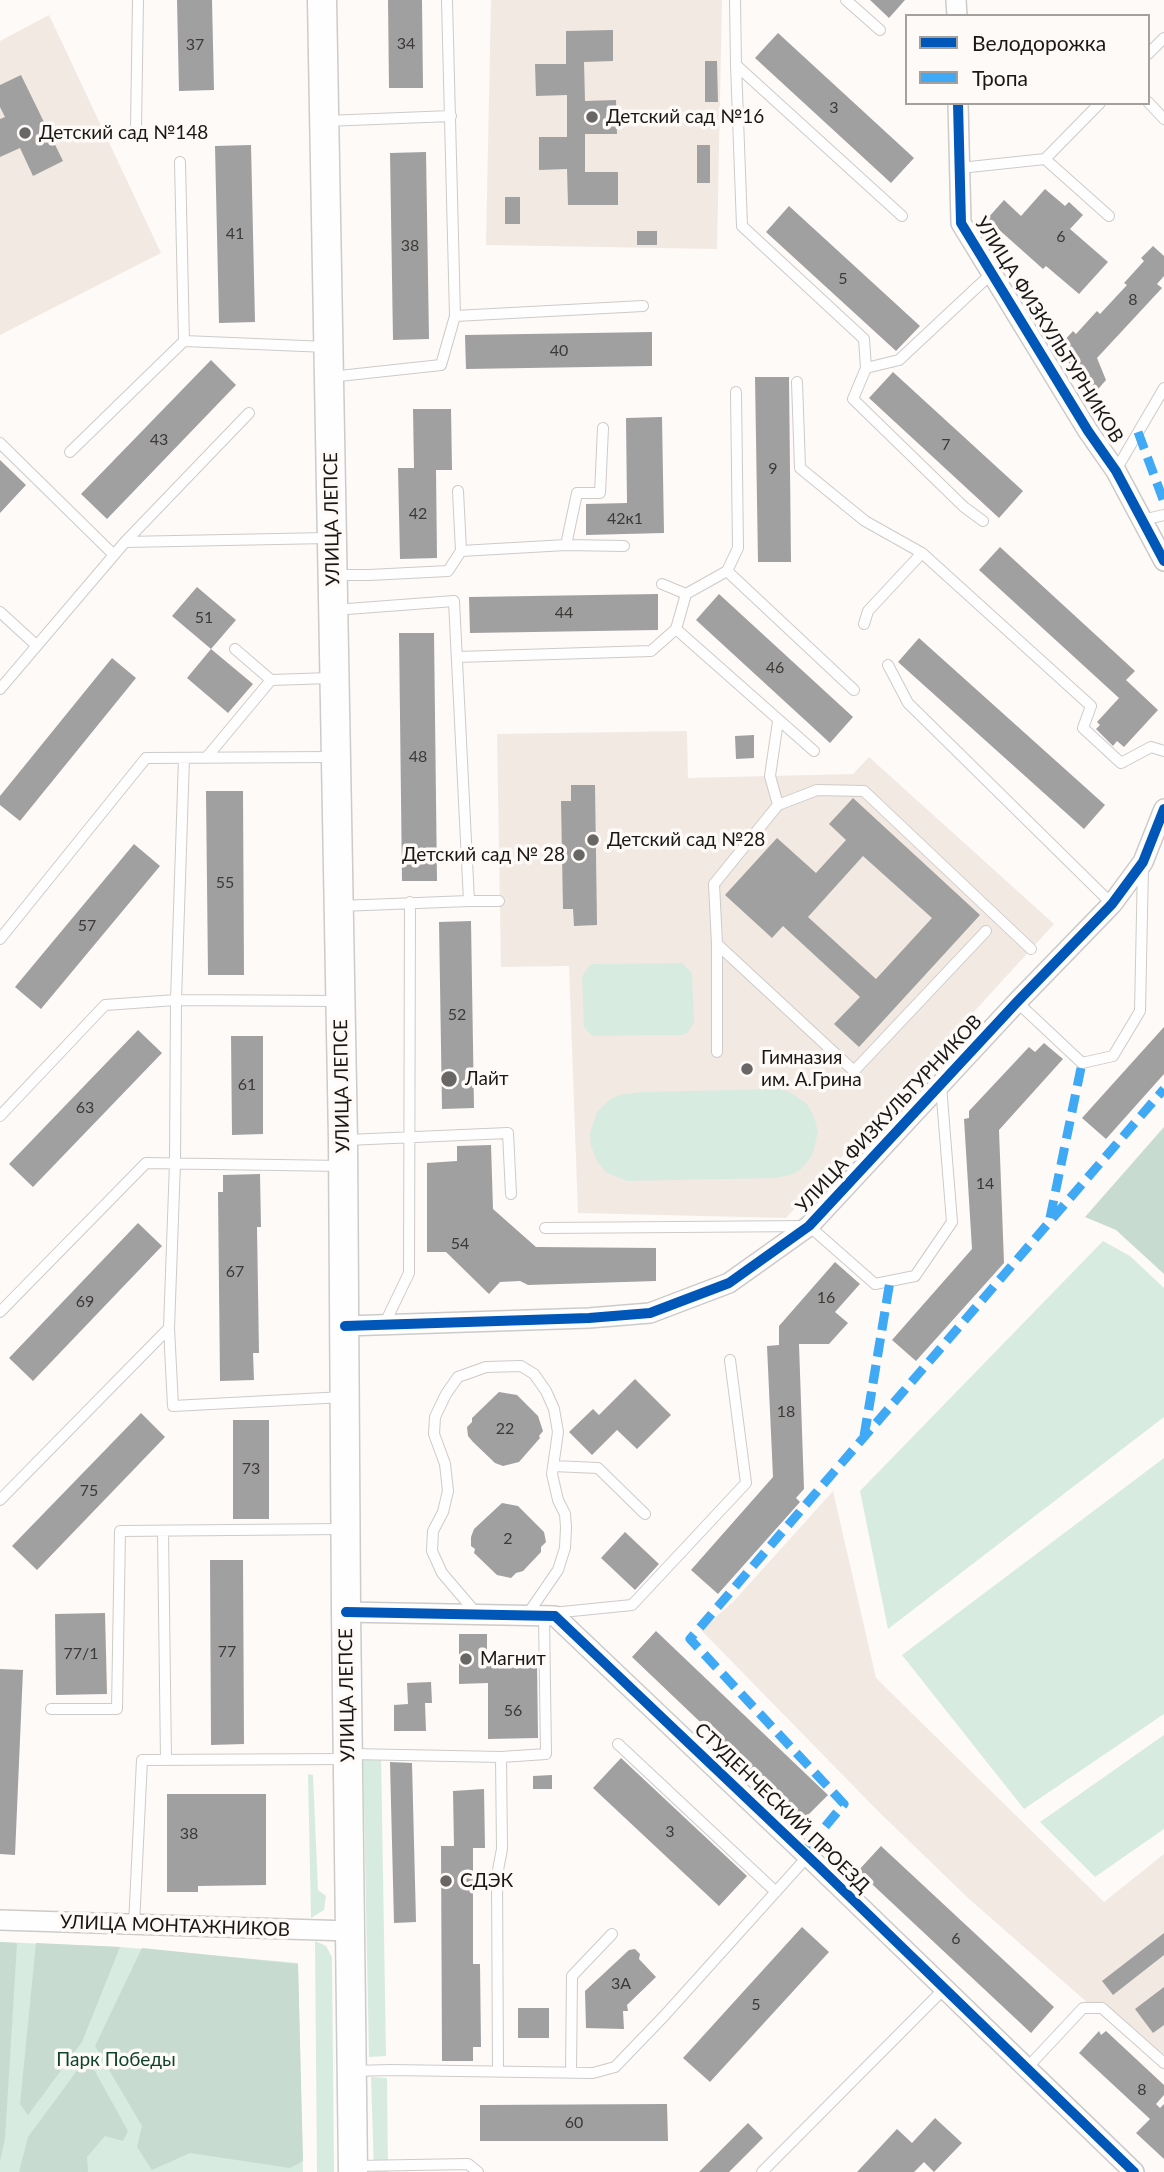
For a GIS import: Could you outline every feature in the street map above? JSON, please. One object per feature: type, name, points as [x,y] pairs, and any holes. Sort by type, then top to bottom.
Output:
[{"type":"main road","name":"УЛИЦА ЛЕПСЕ","points":[[322,0],[341,1002],[346,1397],[345,1612],[353,2169]]},
{"type":"street","name":"УЛИЦА ФИЗКУЛЬТУРНИКОВ","points":[[958,105],[961,223],[1088,431],[1116,471],[1164,561]]},
{"type":"street","name":"УЛИЦА ФИЗКУЛЬТУРНИКОВ","points":[[345,1326],[589,1318],[650,1312],[729,1283],[809,1226],[1112,904],[1143,862],[1164,809]]},
{"type":"street","name":"СТУДЕНЧЕСКИЙ ПРОЕЗД","points":[[345,1612],[555,1616],[595,1645],[1134,2172]]},
{"type":"street","name":"УЛИЦА МОНТАЖНИКОВ","points":[[0,1920],[350,1931]]},
{"type":"lane","points":[[136,127],[138,0]]},
{"type":"lane","points":[[330,377],[441,365],[455,316],[447,0]]},
{"type":"lane","points":[[735,0],[742,226],[864,339],[866,368],[853,399],[964,507],[983,521]]},
{"type":"lane","points":[[846,0],[880,30]]},
{"type":"lane","points":[[1150,52],[1164,38]]},
{"type":"lane","points":[[736,65],[902,216]]},
{"type":"lane","points":[[1150,104],[1164,119]]},
{"type":"lane","points":[[960,168],[1045,159],[1098,105]]},
{"type":"lane","points":[[325,121],[451,116]]},
{"type":"lane","points":[[1045,159],[1109,216]]},
{"type":"lane","points":[[180,162],[184,341]]},
{"type":"lane","points":[[866,368],[899,360],[991,274]]},
{"type":"lane","points":[[455,316],[643,306]]},
{"type":"lane","points":[[70,452],[184,341],[329,347]]},
{"type":"lane","points":[[797,382],[800,468],[865,521],[922,553],[1091,706],[1083,729],[1121,763],[1151,747],[1164,751]]},
{"type":"lane","points":[[1116,471],[1164,388]]},
{"type":"lane","points":[[457,657],[651,651],[676,629],[686,594],[726,571],[738,548],[736,392]]},
{"type":"lane","points":[[0,689],[125,542],[249,412]]},
{"type":"lane","points":[[566,545],[577,493],[600,494],[603,428]]},
{"type":"lane","points":[[0,443],[114,555]]},
{"type":"lane","points":[[333,575],[447,571],[461,551],[458,491]]},
{"type":"lane","points":[[1142,520],[1164,515]]},
{"type":"lane","points":[[125,542],[332,538]]},
{"type":"lane","points":[[461,551],[566,545],[624,546]]},
{"type":"lane","points":[[864,624],[868,611],[922,553]]},
{"type":"lane","points":[[726,571],[854,690]]},
{"type":"lane","points":[[662,584],[686,594]]},
{"type":"lane","points":[[334,610],[454,601],[469,901]]},
{"type":"lane","points":[[0,612],[36,645]]},
{"type":"lane","points":[[676,629],[814,751]]},
{"type":"lane","points":[[235,649],[271,680],[334,678]]},
{"type":"lane","points":[[888,665],[908,703],[1112,904]]},
{"type":"lane","points":[[206,758],[271,680]]},
{"type":"lane","points":[[778,721],[770,776],[778,805]]},
{"type":"lane","points":[[0,939],[146,758],[336,757]]},
{"type":"lane","points":[[184,758],[169,1328],[173,1406],[346,1397]]},
{"type":"lane","points":[[717,1052],[714,884],[778,805],[817,790],[864,791],[1031,949]]},
{"type":"lane","points":[[1017,1002],[1083,1063],[1113,1056],[1140,1012],[1143,862]]},
{"type":"lane","points":[[339,906],[499,901]]},
{"type":"lane","points":[[384,1325],[409,1273],[410,902]]},
{"type":"lane","points":[[717,944],[854,1071],[986,931]]},
{"type":"lane","points":[[0,1116],[105,1005],[176,1000],[341,1002]]},
{"type":"lane","points":[[545,1227],[809,1226],[875,1284],[915,1276],[953,1222],[941,1085]]},
{"type":"lane","points":[[0,1312],[146,1163],[343,1153],[408,1136],[508,1133],[511,1194]]},
{"type":"lane","points":[[0,1500],[169,1328]]},
{"type":"lane","points":[[535,1616],[632,1605],[746,1483],[730,1360]]},
{"type":"lane","points":[[134,1926],[142,1760],[348,1756],[501,1757],[546,1754],[535,1616],[558,1570],[565,1548],[565,1514],[554,1485],[553,1466],[558,1432],[554,1409],[534,1374],[521,1366],[486,1367],[458,1377],[446,1394],[435,1418],[434,1434],[445,1464],[448,1491],[443,1512],[433,1531],[432,1551],[442,1573],[477,1615]]},
{"type":"lane","points":[[553,1466],[598,1468],[645,1514]]},
{"type":"lane","points":[[51,1709],[117,1709],[120,1531],[345,1528]]},
{"type":"lane","points":[[163,1532],[166,1759]]},
{"type":"lane","points":[[618,1744],[776,1892]]},
{"type":"lane","points":[[498,2071],[497,1875],[502,1849],[501,1757]]},
{"type":"lane","points":[[352,2071],[593,2074],[615,2067],[808,1856]]},
{"type":"lane","points":[[571,2073],[572,1976],[612,1934]]},
{"type":"lane","points":[[762,2172],[944,1989]]},
{"type":"lane","points":[[1026,2069],[1083,2008],[1102,2008],[1164,2063]]},
{"type":"lane","points":[[353,2169],[468,2164],[478,2172]]},
{"type":"shaded area","points":[[491,0],[722,0],[717,249],[486,245]]},
{"type":"shaded area","points":[[49,15],[161,253],[0,335],[0,41]]},
{"type":"shaded area","name":"Гимназия им. А.Грина","points":[[687,731],[688,778],[853,774],[869,757],[1054,924],[786,1218],[578,1213],[569,966],[501,967],[497,734]]},
{"type":"shaded area","points":[[833,1491],[876,1678],[1104,1902],[1164,1854],[1164,2053],[1154,2061],[968,1898],[877,1810],[701,1630],[733,1602]]},
{"type":"green space","points":[[682,963],[692,973],[694,1022],[688,1032],[683,1035],[593,1036],[586,1030],[582,977],[588,967],[593,964]]},
{"type":"green space","points":[[788,1091],[807,1104],[814,1116],[818,1132],[812,1156],[800,1170],[790,1175],[774,1178],[627,1181],[606,1172],[597,1161],[591,1146],[590,1133],[597,1112],[610,1099],[619,1095],[642,1092]]},
{"type":"green space","points":[[1164,1127],[1164,1274],[1116,1230],[1085,1217]]},
{"type":"green space","points":[[1103,1241],[1130,1256],[1164,1288],[1164,1417],[888,1629],[860,1491]]},
{"type":"green space","points":[[1164,1458],[1164,1714],[1024,1809],[902,1655]]},
{"type":"green space","points":[[1164,1735],[1164,1829],[1095,1877],[1040,1822]]},
{"type":"green space","points":[[381,1755],[386,2056],[369,2057],[363,1756]]},
{"type":"green space","points":[[308,1774],[313,1775],[318,1890],[326,1896],[324,1910],[311,1918]]},
{"type":"green space","points":[[315,1941],[326,1946],[332,1957],[334,2172],[317,2172]]},
{"type":"green space","name":"Парк Победы","points":[[0,1942],[120,1947],[298,1963],[303,2172],[0,2172]]},
{"type":"green space","points":[[0,1942],[17,1943],[5,2139],[0,2161]]},
{"type":"green space","points":[[36,1943],[120,1947],[82,2042],[28,2115],[20,2104]]},
{"type":"green space","points":[[142,1948],[298,1964],[303,2161],[290,2168],[190,2153],[152,2170],[137,2147],[142,2126],[95,2046]]},
{"type":"green space","points":[[87,2057],[128,2131],[123,2141],[105,2136],[87,2157],[88,2172],[19,2172],[28,2137]]},
{"type":"green space","points":[[371,2077],[387,2078],[388,2172],[374,2172]]},
{"type":"building","points":[[177,0],[212,0],[214,90],[179,91]]},
{"type":"building","points":[[388,0],[422,0],[423,88],[389,88]]},
{"type":"building","points":[[870,0],[905,0],[889,18]]},
{"type":"building","name":"Детский сад №16","points":[[613,30],[613,61],[584,62],[585,101],[616,100],[617,134],[585,134],[585,172],[618,172],[618,205],[568,205],[567,169],[539,170],[539,137],[567,137],[567,95],[536,96],[535,64],[566,64],[566,31]]},
{"type":"building","points":[[778,33],[914,158],[891,183],[755,58]]},
{"type":"building","points":[[705,61],[717,61],[718,102],[705,102]]},
{"type":"building","name":"Детский сад №148","points":[[21,75],[63,161],[33,176],[20,148],[0,157],[0,119],[5,117],[0,107],[0,85]]},
{"type":"building","points":[[251,145],[255,322],[219,323],[215,146]]},
{"type":"building","points":[[697,145],[710,145],[710,183],[697,183]]},
{"type":"building","points":[[426,152],[429,339],[393,340],[390,153]]},
{"type":"building","points":[[1045,189],[1065,206],[1069,202],[1083,215],[1070,229],[1108,262],[1079,294],[1046,266],[1043,269],[987,219],[1004,200],[1021,216]]},
{"type":"building","points":[[505,197],[520,197],[520,224],[505,224]]},
{"type":"building","points":[[789,206],[920,326],[896,351],[766,232]]},
{"type":"building","points":[[637,231],[657,231],[657,245],[637,245]]},
{"type":"building","points":[[1153,246],[1164,256],[1164,276],[1157,284],[1162,288],[1097,358],[1106,380],[1093,395],[1080,383],[1083,379],[1063,356],[1069,349],[1062,343],[1073,331],[1076,334],[1097,311],[1100,314],[1127,285],[1124,283],[1144,261],[1141,258]]},
{"type":"building","points":[[652,332],[652,366],[466,369],[465,335]]},
{"type":"building","points":[[211,360],[236,385],[107,519],[81,494]]},
{"type":"building","points":[[893,372],[1023,491],[999,518],[869,398]]},
{"type":"building","points":[[755,377],[789,377],[791,562],[758,562]]},
{"type":"building","points":[[413,409],[451,409],[452,470],[436,470],[437,558],[400,559],[398,468],[414,468]]},
{"type":"building","points":[[662,417],[664,533],[586,535],[586,504],[627,503],[626,418]]},
{"type":"building","points":[[0,460],[26,485],[0,513]]},
{"type":"building","points":[[1000,547],[1135,671],[1126,680],[1158,710],[1124,747],[1117,741],[1113,746],[1096,729],[1100,725],[1097,722],[1119,698],[979,570]]},
{"type":"building","points":[[197,587],[236,620],[211,649],[172,616]]},
{"type":"building","points":[[658,594],[658,630],[470,633],[469,597]]},
{"type":"building","points":[[719,594],[853,717],[830,743],[696,620]]},
{"type":"building","points":[[399,633],[434,633],[437,881],[402,881]]},
{"type":"building","points":[[919,638],[1105,805],[1084,829],[898,662]]},
{"type":"building","points":[[211,649],[253,684],[228,713],[187,678]]},
{"type":"building","points":[[112,658],[136,678],[20,821],[0,805],[0,796]]},
{"type":"building","points":[[754,735],[754,758],[736,759],[735,736]]},
{"type":"building","name":"Детский сад № 28","points":[[571,785],[595,785],[597,925],[574,926],[573,909],[563,909],[561,801],[571,801]]},
{"type":"building","points":[[206,791],[243,791],[244,975],[208,975]]},
{"type":"building","points":[[853,798],[980,915],[859,1047],[834,1024],[860,997],[783,926],[772,938],[725,895],[777,838],[816,873],[846,840],[829,824]],"holes":[[[863,856],[932,918],[876,979],[808,917]]]},
{"type":"building","points":[[134,844],[160,866],[41,1009],[15,987]]},
{"type":"building","points":[[471,921],[474,1108],[442,1109],[439,922]]},
{"type":"building","points":[[1164,1027],[1164,1074],[1106,1139],[1082,1118]]},
{"type":"building","points":[[138,1030],[162,1053],[33,1187],[9,1164]]},
{"type":"building","points":[[231,1036],[263,1036],[263,1134],[232,1135]]},
{"type":"building","points":[[1044,1043],[1063,1059],[999,1130],[1004,1263],[916,1361],[892,1340],[972,1249],[964,1119],[969,1118],[969,1111],[1029,1047],[1035,1052]]},
{"type":"building","points":[[491,1145],[493,1209],[536,1247],[656,1248],[656,1281],[528,1285],[520,1281],[500,1282],[489,1294],[446,1252],[427,1252],[427,1163],[457,1161],[457,1146]]},
{"type":"building","points":[[260,1174],[261,1227],[257,1227],[259,1353],[253,1353],[254,1380],[220,1381],[218,1192],[223,1192],[223,1175]]},
{"type":"building","points":[[138,1223],[162,1246],[33,1381],[9,1358]]},
{"type":"building","points":[[835,1262],[860,1284],[835,1312],[848,1323],[829,1344],[799,1344],[804,1489],[796,1498],[800,1502],[718,1594],[691,1570],[773,1477],[767,1346],[779,1345],[779,1326]]},
{"type":"building","points":[[635,1379],[671,1415],[637,1449],[617,1430],[592,1455],[569,1432],[593,1409],[599,1415]]},
{"type":"building","points":[[499,1392],[517,1395],[538,1416],[543,1431],[519,1462],[503,1466],[495,1463],[473,1442],[468,1436],[467,1427],[472,1418]]},
{"type":"building","points":[[141,1413],[165,1437],[37,1570],[12,1546]]},
{"type":"building","points":[[233,1420],[269,1420],[269,1519],[233,1519]]},
{"type":"building","points":[[502,1503],[518,1506],[544,1532],[546,1542],[541,1547],[541,1552],[523,1571],[511,1578],[497,1575],[474,1553],[475,1549],[471,1546],[474,1529]]},
{"type":"building","points":[[625,1532],[659,1564],[635,1590],[601,1558]]},
{"type":"building","points":[[210,1560],[243,1560],[244,1744],[211,1745]]},
{"type":"building","points":[[105,1613],[107,1694],[56,1695],[55,1614]]},
{"type":"building","points":[[656,1631],[828,1795],[803,1820],[632,1657]]},
{"type":"building","points":[[459,1634],[487,1634],[487,1661],[537,1660],[538,1738],[488,1739],[488,1683],[459,1684]]},
{"type":"building","points":[[0,1669],[23,1670],[15,1855],[0,1854]]},
{"type":"building","points":[[431,1682],[432,1703],[425,1703],[426,1731],[394,1731],[394,1705],[408,1704],[407,1683]]},
{"type":"building","points":[[621,1758],[747,1876],[719,1906],[593,1788]]},
{"type":"building","points":[[390,1762],[412,1763],[416,1922],[394,1923]]},
{"type":"building","points":[[552,1775],[552,1789],[533,1789],[533,1776]]},
{"type":"building","points":[[484,1789],[485,1848],[473,1848],[473,1964],[480,1964],[481,2047],[473,2047],[473,2061],[442,2061],[441,1846],[454,1846],[453,1791]]},
{"type":"building","points":[[167,1794],[266,1794],[266,1885],[198,1886],[198,1892],[167,1892]]},
{"type":"building","points":[[881,1846],[1054,2007],[1031,2033],[858,1871]]},
{"type":"building","points":[[802,1927],[829,1952],[710,2082],[683,2058]]},
{"type":"building","points":[[1164,1933],[1164,1955],[1113,1995],[1102,1981]]},
{"type":"building","points":[[635,1949],[640,1954],[639,1959],[656,1977],[627,2005],[628,2011],[623,2011],[624,2029],[586,2028],[585,1991],[629,1950]]},
{"type":"building","points":[[1164,1987],[1164,2025],[1153,2033],[1135,2009]]},
{"type":"building","points":[[518,2008],[549,2008],[549,2038],[518,2038]]},
{"type":"building","points":[[1099,2031],[1101,2035],[1106,2031],[1164,2085],[1164,2095],[1156,2104],[1160,2108],[1164,2104],[1164,2159],[1136,2133],[1150,2119],[1079,2053]]},
{"type":"building","points":[[667,2104],[668,2141],[480,2141],[480,2105]]},
{"type":"building","points":[[935,2118],[962,2143],[934,2172],[924,2162],[914,2172],[857,2172],[897,2129],[912,2143]]},
{"type":"building","points":[[748,2123],[763,2138],[729,2172],[699,2172]]},
{"type":"marked path","points":[[1138,432],[1164,502]]},
{"type":"marked path","points":[[1050,1218],[1082,1063]]},
{"type":"marked path","points":[[808,1847],[844,1804],[690,1639],[1164,1089]]},
{"type":"marked path","points":[[864,1436],[890,1281],[866,1426]]},
{"type":"cycle path","points":[[958,105],[961,223],[1088,431],[1116,471],[1164,561]]},
{"type":"cycle path","points":[[345,1326],[589,1318],[650,1313],[729,1283],[809,1226],[1112,904],[1143,862],[1164,809]]},
{"type":"cycle path","points":[[346,1612],[555,1616],[1134,2172]]},
{"type":"place","name":"Детский сад №16","points":[[592,117]]},
{"type":"place","name":"Детский сад №148","points":[[25,133]]},
{"type":"place","name":"Детский сад №28","points":[[593,840]]},
{"type":"place","name":"Детский сад № 28","points":[[579,855]]},
{"type":"place","name":"Гимназия им. А.Грина","points":[[747,1069]]},
{"type":"place","name":"Лайт","points":[[449,1079]]},
{"type":"place","name":"Магнит","points":[[466,1659]]},
{"type":"place","name":"СДЭК","points":[[446,1881]]}]
